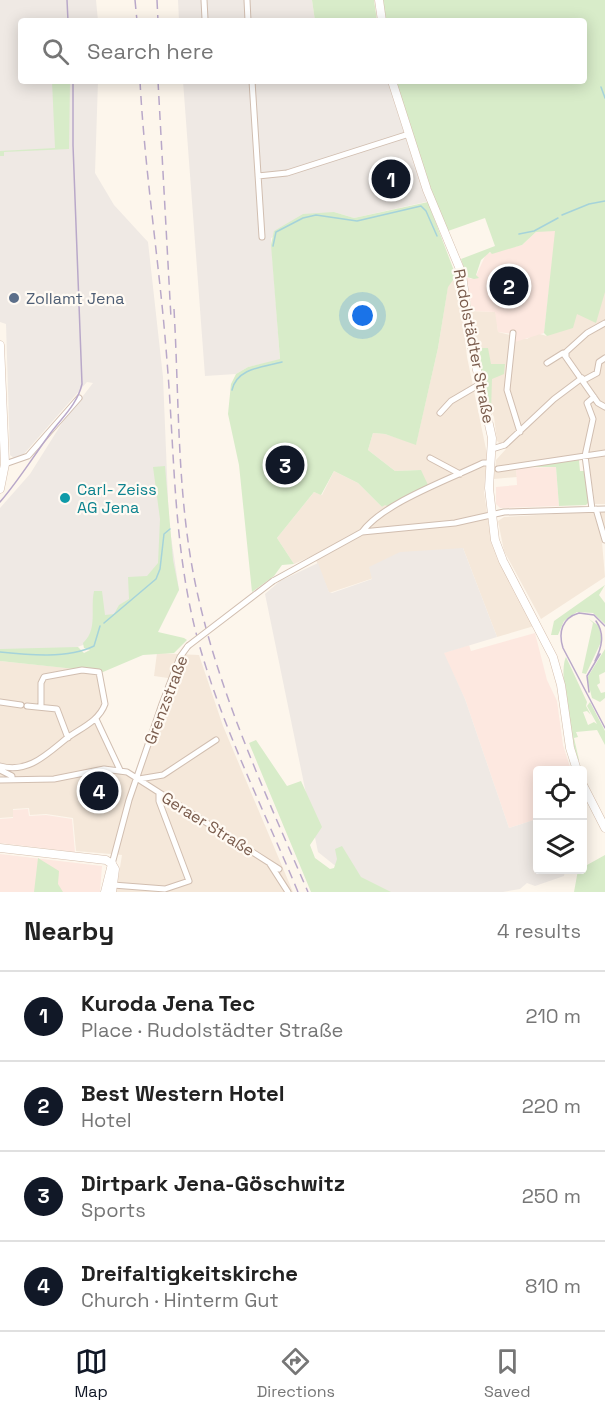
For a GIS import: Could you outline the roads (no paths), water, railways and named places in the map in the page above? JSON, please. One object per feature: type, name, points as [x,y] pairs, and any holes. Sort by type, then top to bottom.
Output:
[{"type":"street","points":[[204,0],[205,18]]},
{"type":"street","points":[[247,0],[248,18]]},
{"type":"street","points":[[379,0],[382,18]]},
{"type":"street","points":[[252,84],[262,237]]},
{"type":"street","name":"Rudolstädter Straße","points":[[393,84],[428,190],[462,273],[492,449],[492,515],[495,540],[553,657],[561,685],[570,748],[575,766]]},
{"type":"street","points":[[258,176],[287,173],[409,134]]},
{"type":"street","points":[[566,357],[566,352],[573,344],[605,323]]},
{"type":"street","points":[[513,333],[507,390],[520,432]]},
{"type":"street","points":[[0,345],[5,464],[0,489]]},
{"type":"street","points":[[547,363],[563,353],[594,397],[605,407]]},
{"type":"street","points":[[492,449],[501,448],[583,379],[597,373],[599,362],[605,358]]},
{"type":"street","points":[[440,413],[451,401],[480,384]]},
{"type":"street","points":[[594,397],[587,403],[593,420],[585,456],[594,509],[605,540]]},
{"type":"street","points":[[5,464],[28,456],[79,398]]},
{"type":"street","points":[[498,470],[605,453]]},
{"type":"street","points":[[430,458],[460,474]]},
{"type":"street","points":[[362,532],[369,523],[405,500],[483,463],[491,463]]},
{"type":"street","points":[[362,532],[443,524],[492,515],[605,509]]},
{"type":"street","name":"Grenzstraße","points":[[112,864],[162,704],[180,657],[188,646],[297,565],[362,532]]},
{"type":"street","points":[[0,768],[15,768],[35,762],[96,719],[105,704],[99,672],[82,670],[44,677],[41,681],[41,707]]},
{"type":"street","points":[[0,702],[57,709],[68,738]]},
{"type":"street","points":[[0,780],[42,780],[98,770],[120,770],[96,719]]},
{"type":"street","points":[[138,778],[154,778],[163,775],[216,740]]},
{"type":"street","points":[[0,768],[12,776],[12,780]]},
{"type":"street","name":"Geraer Straße","points":[[120,770],[138,778],[159,794],[279,869]]},
{"type":"street","points":[[587,793],[605,828]]},
{"type":"street","points":[[0,848],[106,860],[115,869],[113,888],[165,889],[189,881],[159,801],[159,794]]},
{"type":"street","points":[[105,892],[112,864]]},
{"type":"street","points":[[270,864],[288,892]]},
{"type":"waterway","points":[[601,87],[605,98]]},
{"type":"waterway","points":[[562,215],[589,204],[605,201]]},
{"type":"waterway","points":[[273,246],[276,232],[303,218],[316,215],[357,221],[421,206],[426,211],[437,236]]},
{"type":"waterway","points":[[519,234],[534,231],[558,218]]},
{"type":"waterway","points":[[232,390],[239,377],[245,373],[282,362]]},
{"type":"waterway","points":[[104,623],[156,579],[160,569],[164,534],[170,529]]},
{"type":"waterway","points":[[0,652],[48,655],[84,650],[94,646],[100,626]]},
{"type":"tram line","points":[[67,0],[68,18]]},
{"type":"tram line","points":[[0,502],[72,406],[82,384],[73,145],[73,84]]},
{"type":"tram line","points":[[605,626],[594,615],[579,613],[569,618],[561,631],[563,648],[605,728]]},
{"type":"tram line","points":[[595,661],[602,641],[601,631],[596,621]]},
{"type":"tram line","points":[[589,692],[587,676],[600,654]]},
{"type":"railway","points":[[135,0],[137,18]]},
{"type":"railway","points":[[157,0],[158,18]]},
{"type":"railway","points":[[140,84],[164,326],[176,503],[190,609],[220,707],[298,892]]},
{"type":"railway","points":[[158,84],[171,318]]},
{"type":"railway","points":[[174,309],[184,507],[193,572],[202,613],[241,735],[308,892]]},
{"type":"place","name":"Kuroda Jena Tec","points":[[391,179]]},
{"type":"place","name":"Best Western Hotel","points":[[509,286]]},
{"type":"place","name":"Zollamt Jena","points":[[14,298]]},
{"type":"place","name":"Dirtpark Jena-Göschwitz","points":[[285,465]]},
{"type":"place","name":"Carl- Zeiss AG Jena","points":[[65,498]]},
{"type":"place","name":"Dreifaltigkeitskirche","points":[[99,791]]}]
